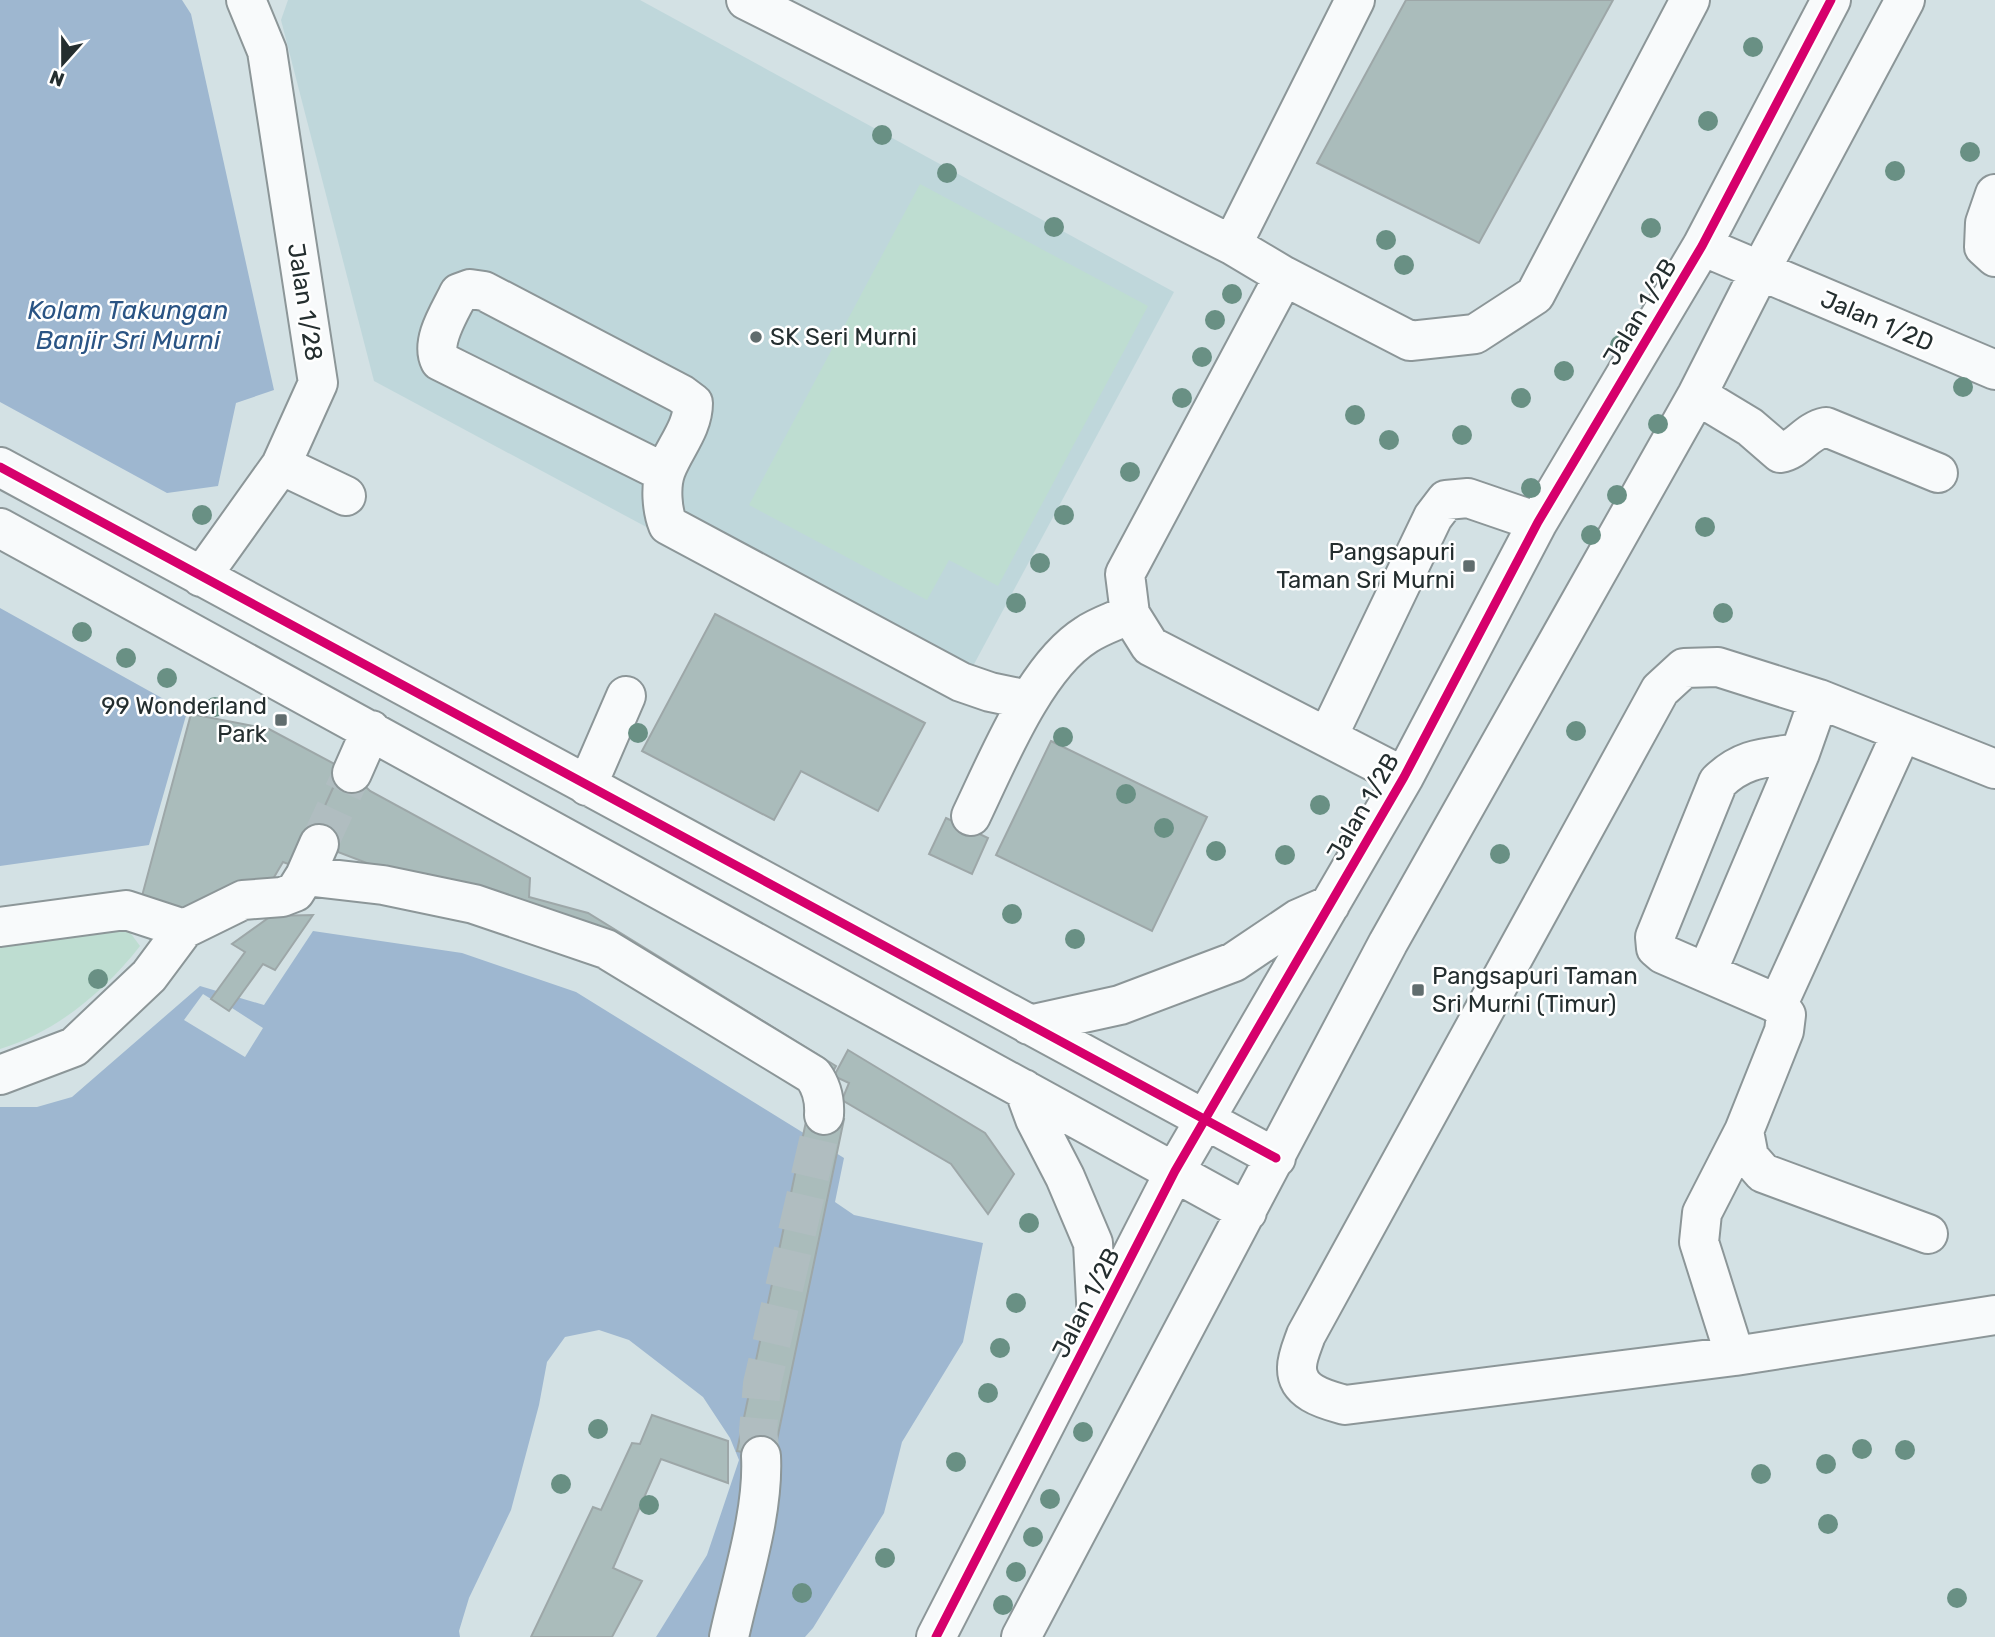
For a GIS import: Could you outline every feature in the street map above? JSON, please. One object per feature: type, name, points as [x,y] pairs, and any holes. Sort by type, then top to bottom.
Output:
[{"type":"street","name":"Jalan 1/28","points":[[201,577],[281,465],[318,383],[267,51],[246,0]]},
{"type":"street","points":[[746,0],[1232,245],[1284,276],[1410,341],[1475,334],[1535,295],[1690,0]]},
{"type":"street","points":[[1232,245],[1355,0]]},
{"type":"street","name":"Jalan 1/2B","points":[[936,1637],[1175,1171],[1404,777],[1538,522],[1702,246],[1831,0]]},
{"type":"street","points":[[1021,1637],[1388,943],[1697,395],[1905,0]]},
{"type":"street","points":[[1995,194],[1985,223],[1984,247],[1995,257]]},
{"type":"street","name":"Jalan 1/2D","points":[[1702,246],[1995,370]]},
{"type":"street","points":[[1284,276],[1125,574],[1130,614],[1150,646],[1404,777]]},
{"type":"street","points":[[665,473],[440,360],[436,353],[436,343],[458,293],[470,289],[484,291],[681,394],[692,403],[693,417],[665,473],[663,512],[668,526],[961,682],[990,692],[1028,700]]},
{"type":"street","points":[[1697,395],[1750,427],[1780,453],[1788,452],[1815,430],[1826,427],[1938,473]]},
{"type":"street","points":[[281,465],[345,496]]},
{"type":"street","points":[[0,467],[1276,1158]]},
{"type":"street","points":[[1328,736],[1433,517],[1446,500],[1468,498],[1538,522]]},
{"type":"street","points":[[0,528],[1247,1212]]},
{"type":"street","points":[[971,816],[1028,700],[1067,650],[1087,634],[1130,614]]},
{"type":"street","points":[[1995,769],[1819,699],[1718,667],[1684,668],[1660,690],[1306,1335],[1297,1368],[1303,1384],[1316,1397],[1345,1405],[1735,1356],[1995,1315]]},
{"type":"street","points":[[587,786],[626,696]]},
{"type":"street","points":[[1707,972],[1800,753],[1819,699]]},
{"type":"street","points":[[352,773],[371,730]]},
{"type":"street","points":[[1778,1004],[1902,732]]},
{"type":"street","points":[[1735,1356],[1699,1242],[1702,1213],[1745,1131],[1784,1031],[1786,1014],[1778,1004],[1663,954],[1656,948],[1655,937],[1718,782],[1732,769],[1745,762],[1800,753]]},
{"type":"street","points":[[0,1075],[74,1047],[149,976],[184,929],[243,901],[282,897],[295,892],[312,860],[383,885],[474,904],[606,949],[813,1075],[820,1084],[825,1102],[824,1115]]},
{"type":"street","points":[[1029,1026],[1120,1005],[1234,962],[1298,919],[1330,905]]},
{"type":"street","points":[[0,927],[126,909],[184,929]]},
{"type":"street","points":[[1024,1089],[1035,1119],[1065,1177],[1093,1243],[1098,1323]]},
{"type":"street","points":[[1745,1131],[1749,1157],[1763,1173],[1928,1234]]},
{"type":"street","points":[[729,1637],[758,1506],[762,1482],[761,1456]]},
{"type":"shaded area","name":"SK Seri Murni","points":[[288,0],[640,0],[1174,292],[958,694],[374,381],[281,20]]},
{"type":"green space","points":[[920,184],[1148,306],[998,586],[949,560],[927,600],[749,505]]},
{"type":"green space","points":[[129,931],[140,946],[95,994],[40,1032],[0,1049],[0,940]]},
{"type":"water","name":"Kolam Takungan Banjir Sri Murni","points":[[0,0],[182,0],[191,14],[274,390],[236,403],[218,486],[167,493],[0,402]]},
{"type":"water","points":[[0,608],[187,712],[149,845],[0,866]]},
{"type":"water","points":[[313,931],[462,953],[576,992],[844,1158],[835,1202],[854,1215],[983,1243],[963,1342],[902,1442],[884,1513],[805,1637],[656,1637],[707,1555],[739,1460],[730,1438],[703,1397],[629,1340],[599,1330],[565,1337],[547,1362],[539,1405],[511,1510],[469,1598],[459,1631],[460,1637],[0,1637],[0,1107],[37,1107],[72,1097],[200,986],[264,1005]]},
{"type":"pier","points":[[203,994],[229,1010],[232,1008],[263,1028],[245,1057],[184,1020]]},
{"type":"building","points":[[1406,0],[1613,0],[1479,243],[1317,163]]},
{"type":"building","points":[[715,614],[925,723],[878,811],[801,771],[774,820],[642,751]]},
{"type":"building","points":[[191,714],[269,729],[342,768],[309,841],[291,865],[283,862],[267,889],[243,892],[220,890],[192,912],[142,896]]},
{"type":"building","points":[[1051,741],[1207,817],[1152,931],[996,855]]},
{"type":"building","points":[[342,768],[352,773],[370,791],[530,878],[529,897],[588,913],[836,1066],[829,1079],[524,916],[448,894],[309,841]]},
{"type":"building","points":[[946,818],[988,838],[972,874],[929,854]]},
{"type":"building","points":[[313,915],[275,970],[263,964],[229,1011],[211,999],[245,952],[232,944],[271,916]]},
{"type":"building","points":[[848,1050],[985,1133],[1014,1174],[988,1214],[951,1164],[842,1100],[849,1083],[834,1076]]},
{"type":"building","points":[[808,1112],[844,1119],[773,1459],[737,1451]]},
{"type":"building","points":[[652,1415],[728,1441],[728,1483],[661,1459],[613,1568],[642,1581],[612,1637],[531,1637],[593,1507],[601,1510],[632,1443],[640,1444]]},
{"type":"tunnel","points":[[319,844],[352,773]]},
{"type":"tunnel","points":[[761,1456],[758,1431],[762,1384],[824,1115]]},
{"type":"cycle path","points":[[936,1637],[1175,1171],[1404,777],[1538,522],[1702,246],[1831,0]]},
{"type":"cycle path","points":[[0,467],[1276,1158]]},
{"type":"place","name":"SK Seri Murni","points":[[756,337]]},
{"type":"place","name":"Pangsapuri Taman Sri Murni","points":[[1469,566]]},
{"type":"place","name":"99 Wonderland Park","points":[[281,720]]},
{"type":"place","name":"Pangsapuri Taman Sri Murni (Timur)","points":[[1418,990]]}]
